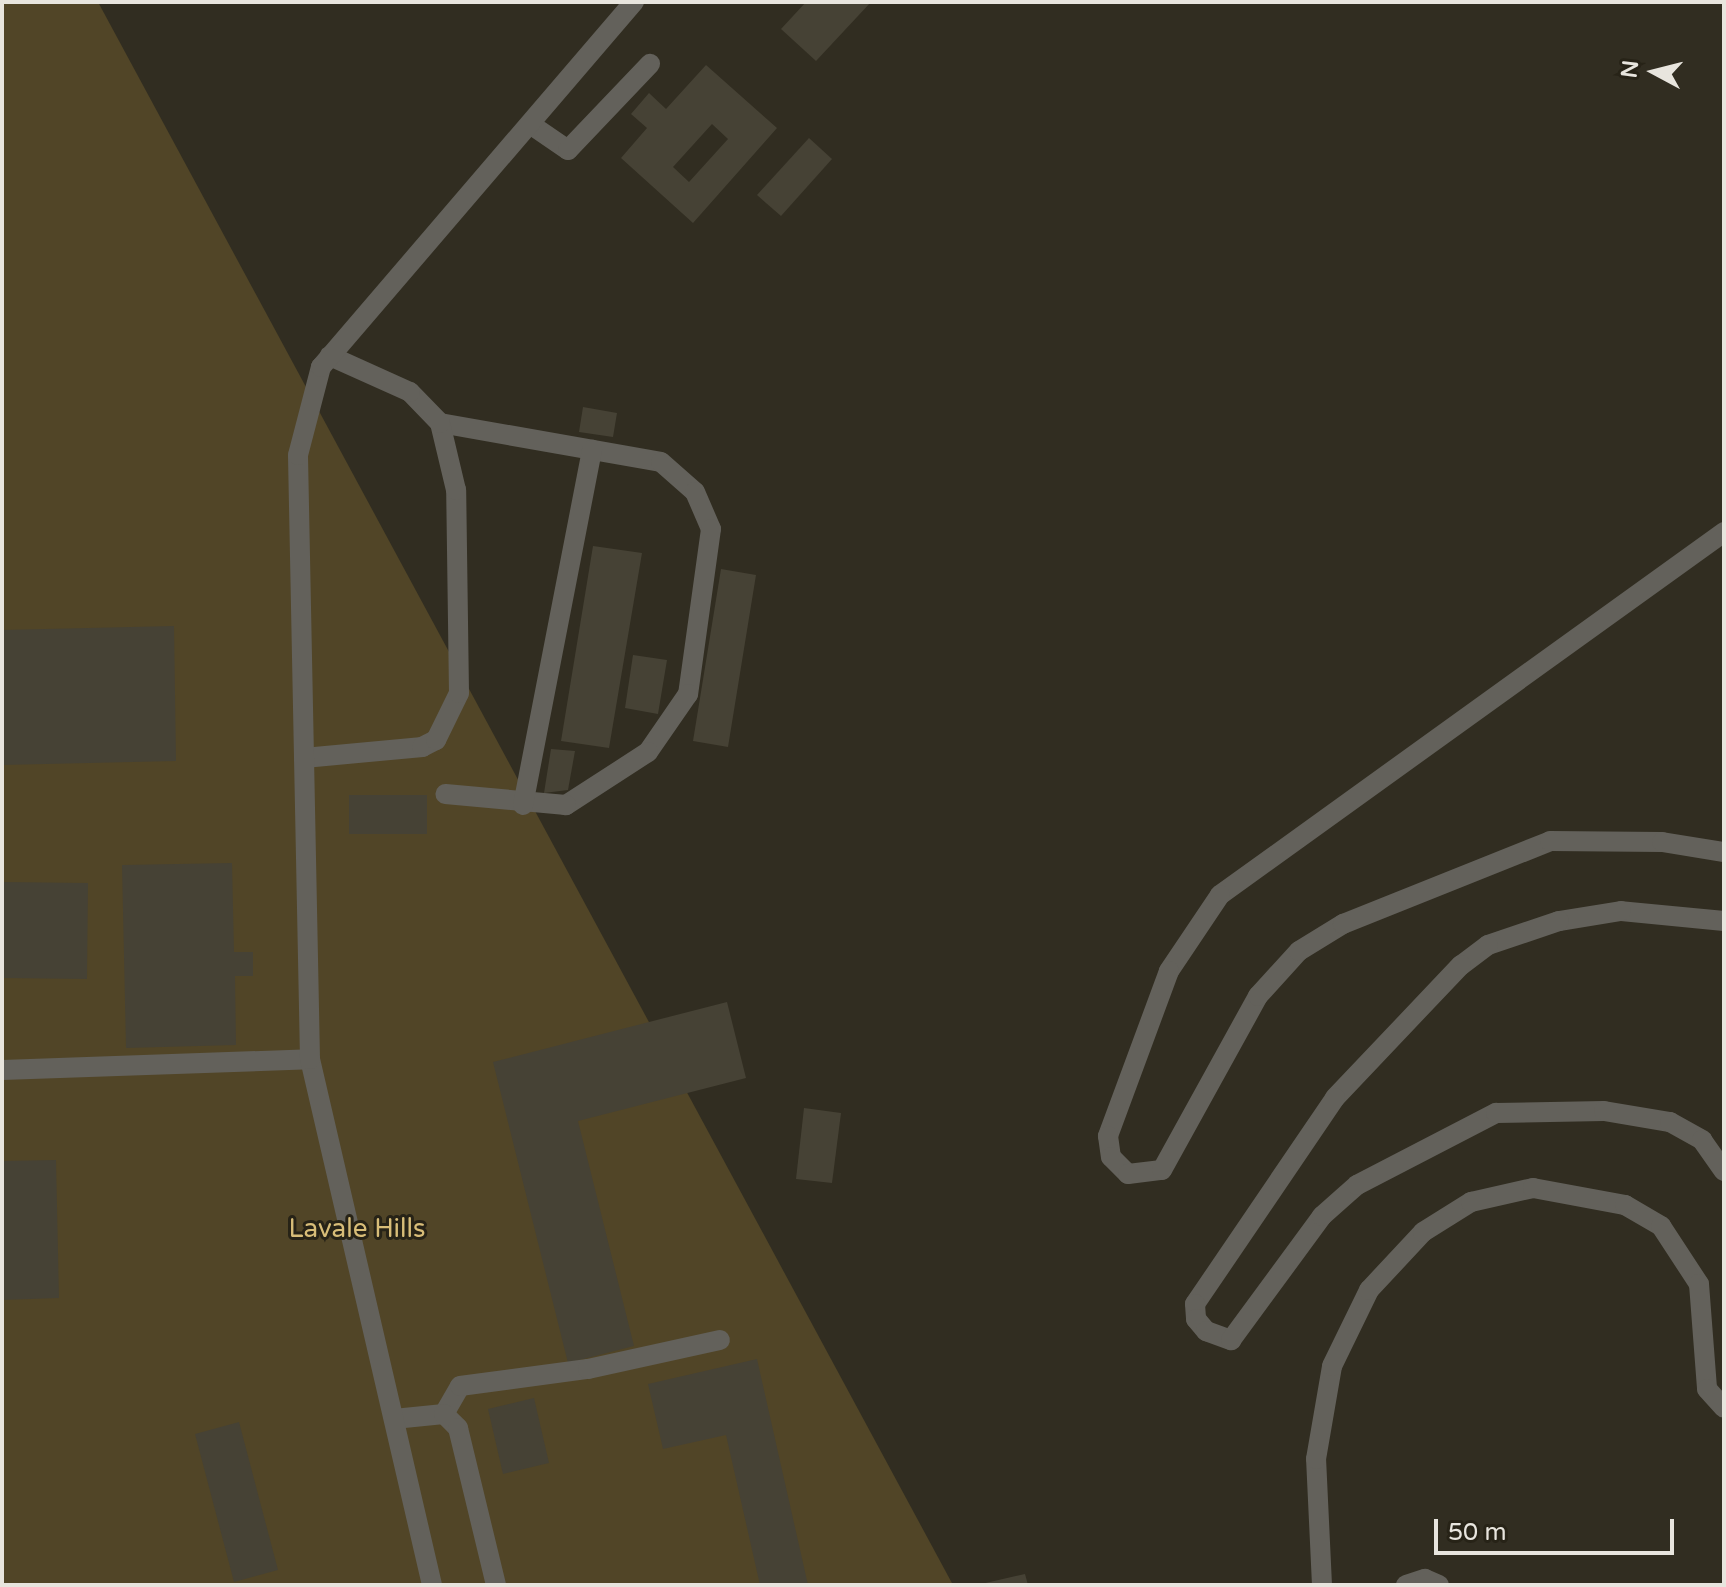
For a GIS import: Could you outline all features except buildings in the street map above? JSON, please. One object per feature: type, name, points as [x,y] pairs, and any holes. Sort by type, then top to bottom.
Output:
[{"type":"lane","points":[[432,1585],[310,1059],[298,455],[330,356],[634,2]]},
{"type":"lane","points":[[530,124],[568,150],[650,64]]},
{"type":"lane","points":[[304,758],[422,747],[447,723],[459,693],[456,490],[440,423],[410,392],[330,356]]},
{"type":"lane","points":[[440,423],[661,462],[705,506],[711,529],[688,694],[667,731],[622,774],[566,805],[523,805],[446,794]]},
{"type":"lane","points":[[523,805],[592,450]]},
{"type":"lane","points":[[1724,532],[1220,895],[1169,971],[1108,1136],[1111,1157],[1128,1174],[1162,1170],[1258,996],[1299,951],[1343,924],[1550,841],[1662,842],[1724,852]]},
{"type":"lane","points":[[1724,921],[1621,911],[1522,930],[1461,965],[1335,1098],[1195,1304],[1196,1319],[1231,1340],[1322,1216],[1357,1185],[1496,1113],[1604,1111],[1670,1122],[1702,1140],[1724,1171]]},
{"type":"lane","points":[[2,1070],[310,1059]]},
{"type":"lane","points":[[1322,1585],[1316,1459],[1332,1366],[1369,1290],[1423,1232],[1471,1202],[1533,1188],[1625,1205],[1661,1226],[1699,1284],[1707,1389],[1724,1408]]},
{"type":"lane","points":[[444,1414],[460,1386],[588,1369],[720,1340]]},
{"type":"lane","points":[[394,1419],[444,1414]]},
{"type":"lane","points":[[444,1414],[458,1428],[496,1585]]},
{"type":"lane","points":[[1406,1585],[1425,1579],[1439,1585]]},
{"type":"green space","name":"Lavale Hills","points":[[2,2],[98,2],[953,1585],[2,1585]]}]
